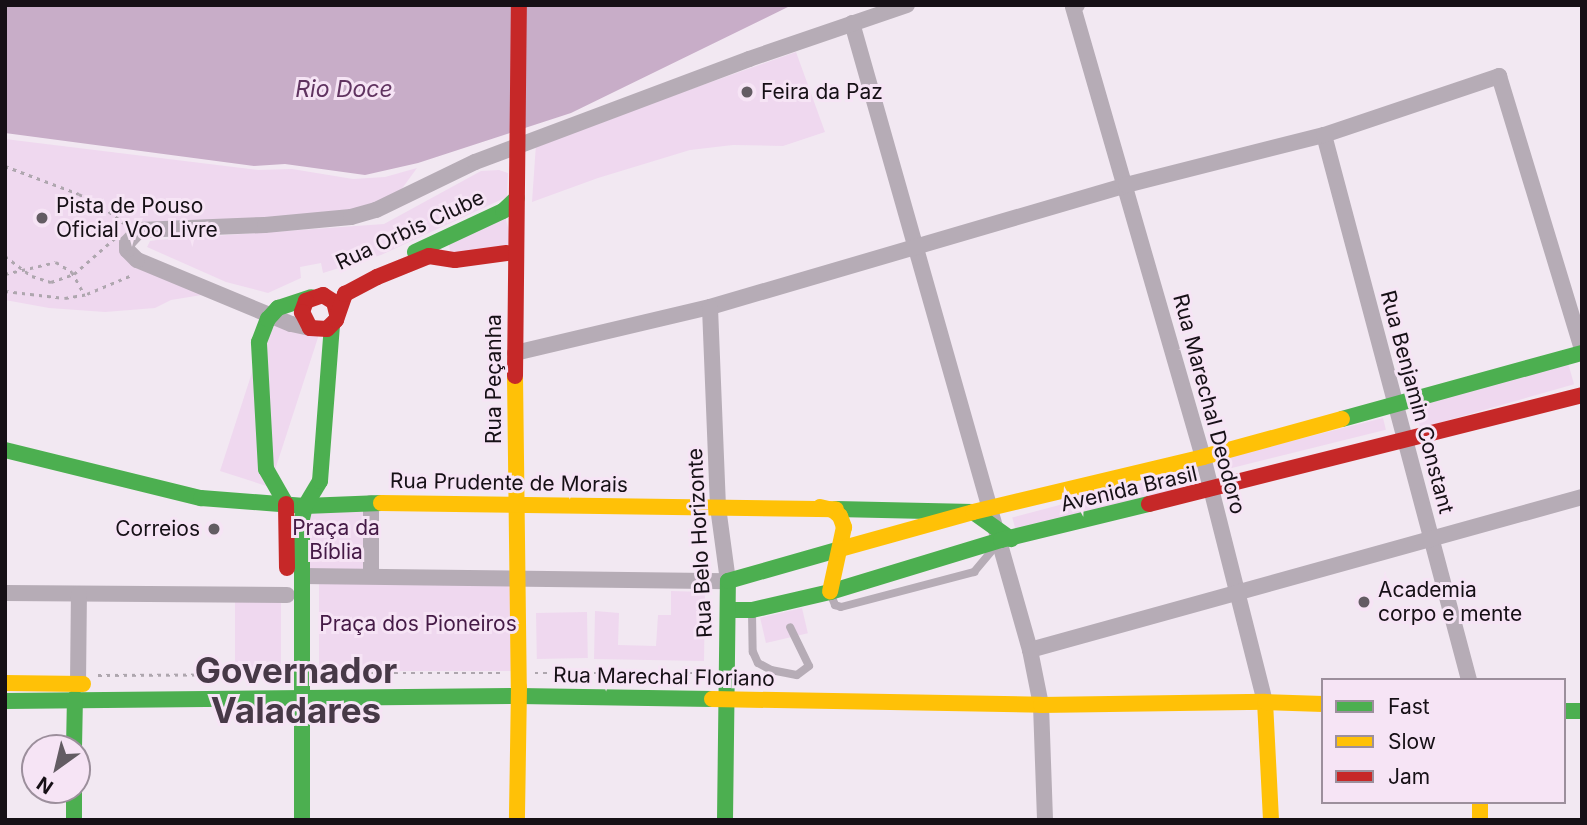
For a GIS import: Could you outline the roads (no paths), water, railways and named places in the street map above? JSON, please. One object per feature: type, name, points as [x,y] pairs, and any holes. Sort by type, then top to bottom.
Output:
[{"type":"street","name":"Rua Orbis Clube","points":[[267,321],[278,308],[314,296],[509,213],[517,194],[519,5]]},
{"type":"street","points":[[335,320],[321,330],[267,321],[252,307],[145,263],[127,250],[133,235],[139,230],[332,219],[376,210],[475,162],[907,5]]},
{"type":"street","name":"Rua Marechal Deodoro","points":[[1075,6],[1203,457],[1265,702],[1271,820]]},
{"type":"street","points":[[852,23],[992,508],[1003,536],[1041,705],[1045,820]]},
{"type":"street","points":[[302,576],[728,581],[973,512],[1203,457],[1582,351],[1499,76],[1324,135],[1126,185],[710,307],[515,353]]},
{"type":"street","name":"Rua Benjamin Constant","points":[[1324,135],[1468,678]]},
{"type":"street","name":"Rua Peçanha","points":[[509,213],[515,353],[518,577],[517,820]]},
{"type":"street","points":[[447,239],[444,251],[457,260]]},
{"type":"street","name":"Rua Orbis Clube","points":[[335,320],[345,294],[377,277],[429,256],[457,260],[512,252]]},
{"type":"street","points":[[289,820],[305,506],[320,481],[335,320],[329,298],[314,296],[302,312],[310,328]]},
{"type":"street","name":"Rua Belo Horizonte","points":[[710,307],[718,507],[728,581],[725,820]]},
{"type":"street","points":[[267,321],[259,342],[259,386],[266,469],[286,504],[287,595],[296,685],[302,820]]},
{"type":"street","name":"Avenida Brasil","points":[[728,610],[752,610],[830,592],[1003,536],[1212,491],[1582,395]]},
{"type":"street","name":"Rua Prudente de Morais","points":[[5,450],[168,492],[305,506],[515,503],[815,506],[973,512]]},
{"type":"street","points":[[1030,650],[1432,541],[1582,497]]},
{"type":"street","points":[[370,503],[371,576]]},
{"type":"street","points":[[815,506],[833,510],[840,516],[844,527],[830,592]]},
{"type":"street","points":[[973,512],[1003,536]]},
{"type":"street","points":[[5,593],[287,595]]},
{"type":"street","points":[[75,734],[79,594]]},
{"type":"street","name":"Rua Marechal Floriano","points":[[5,683],[727,688],[1041,705],[1265,702],[1321,704]]},
{"type":"street","name":"Rua Marechal Floriano","points":[[5,701],[77,685]]},
{"type":"lane","points":[[752,610],[752,652],[758,663],[771,670],[797,675],[809,666],[790,627]]},
{"type":"water","name":"Rio Doce","points":[[5,5],[792,5],[571,113],[418,163],[365,175],[285,164],[254,166],[5,133]]},
{"type":"place","name":"Feira da Paz","points":[[747,92]]},
{"type":"place","name":"Pista de Pouso Oficial Voo Livre","points":[[42,218]]},
{"type":"place","name":"Correios","points":[[214,529]]},
{"type":"place","name":"Academia corpo e mente","points":[[1364,602]]},
{"type":"district","name":"Governador Valadares","points":[[296,690]]},
{"type":"park label","name":"Praça da Bíblia","points":[[336,540]]},
{"type":"park label","name":"Praça dos Pioneiros","points":[[418,624]]}]
